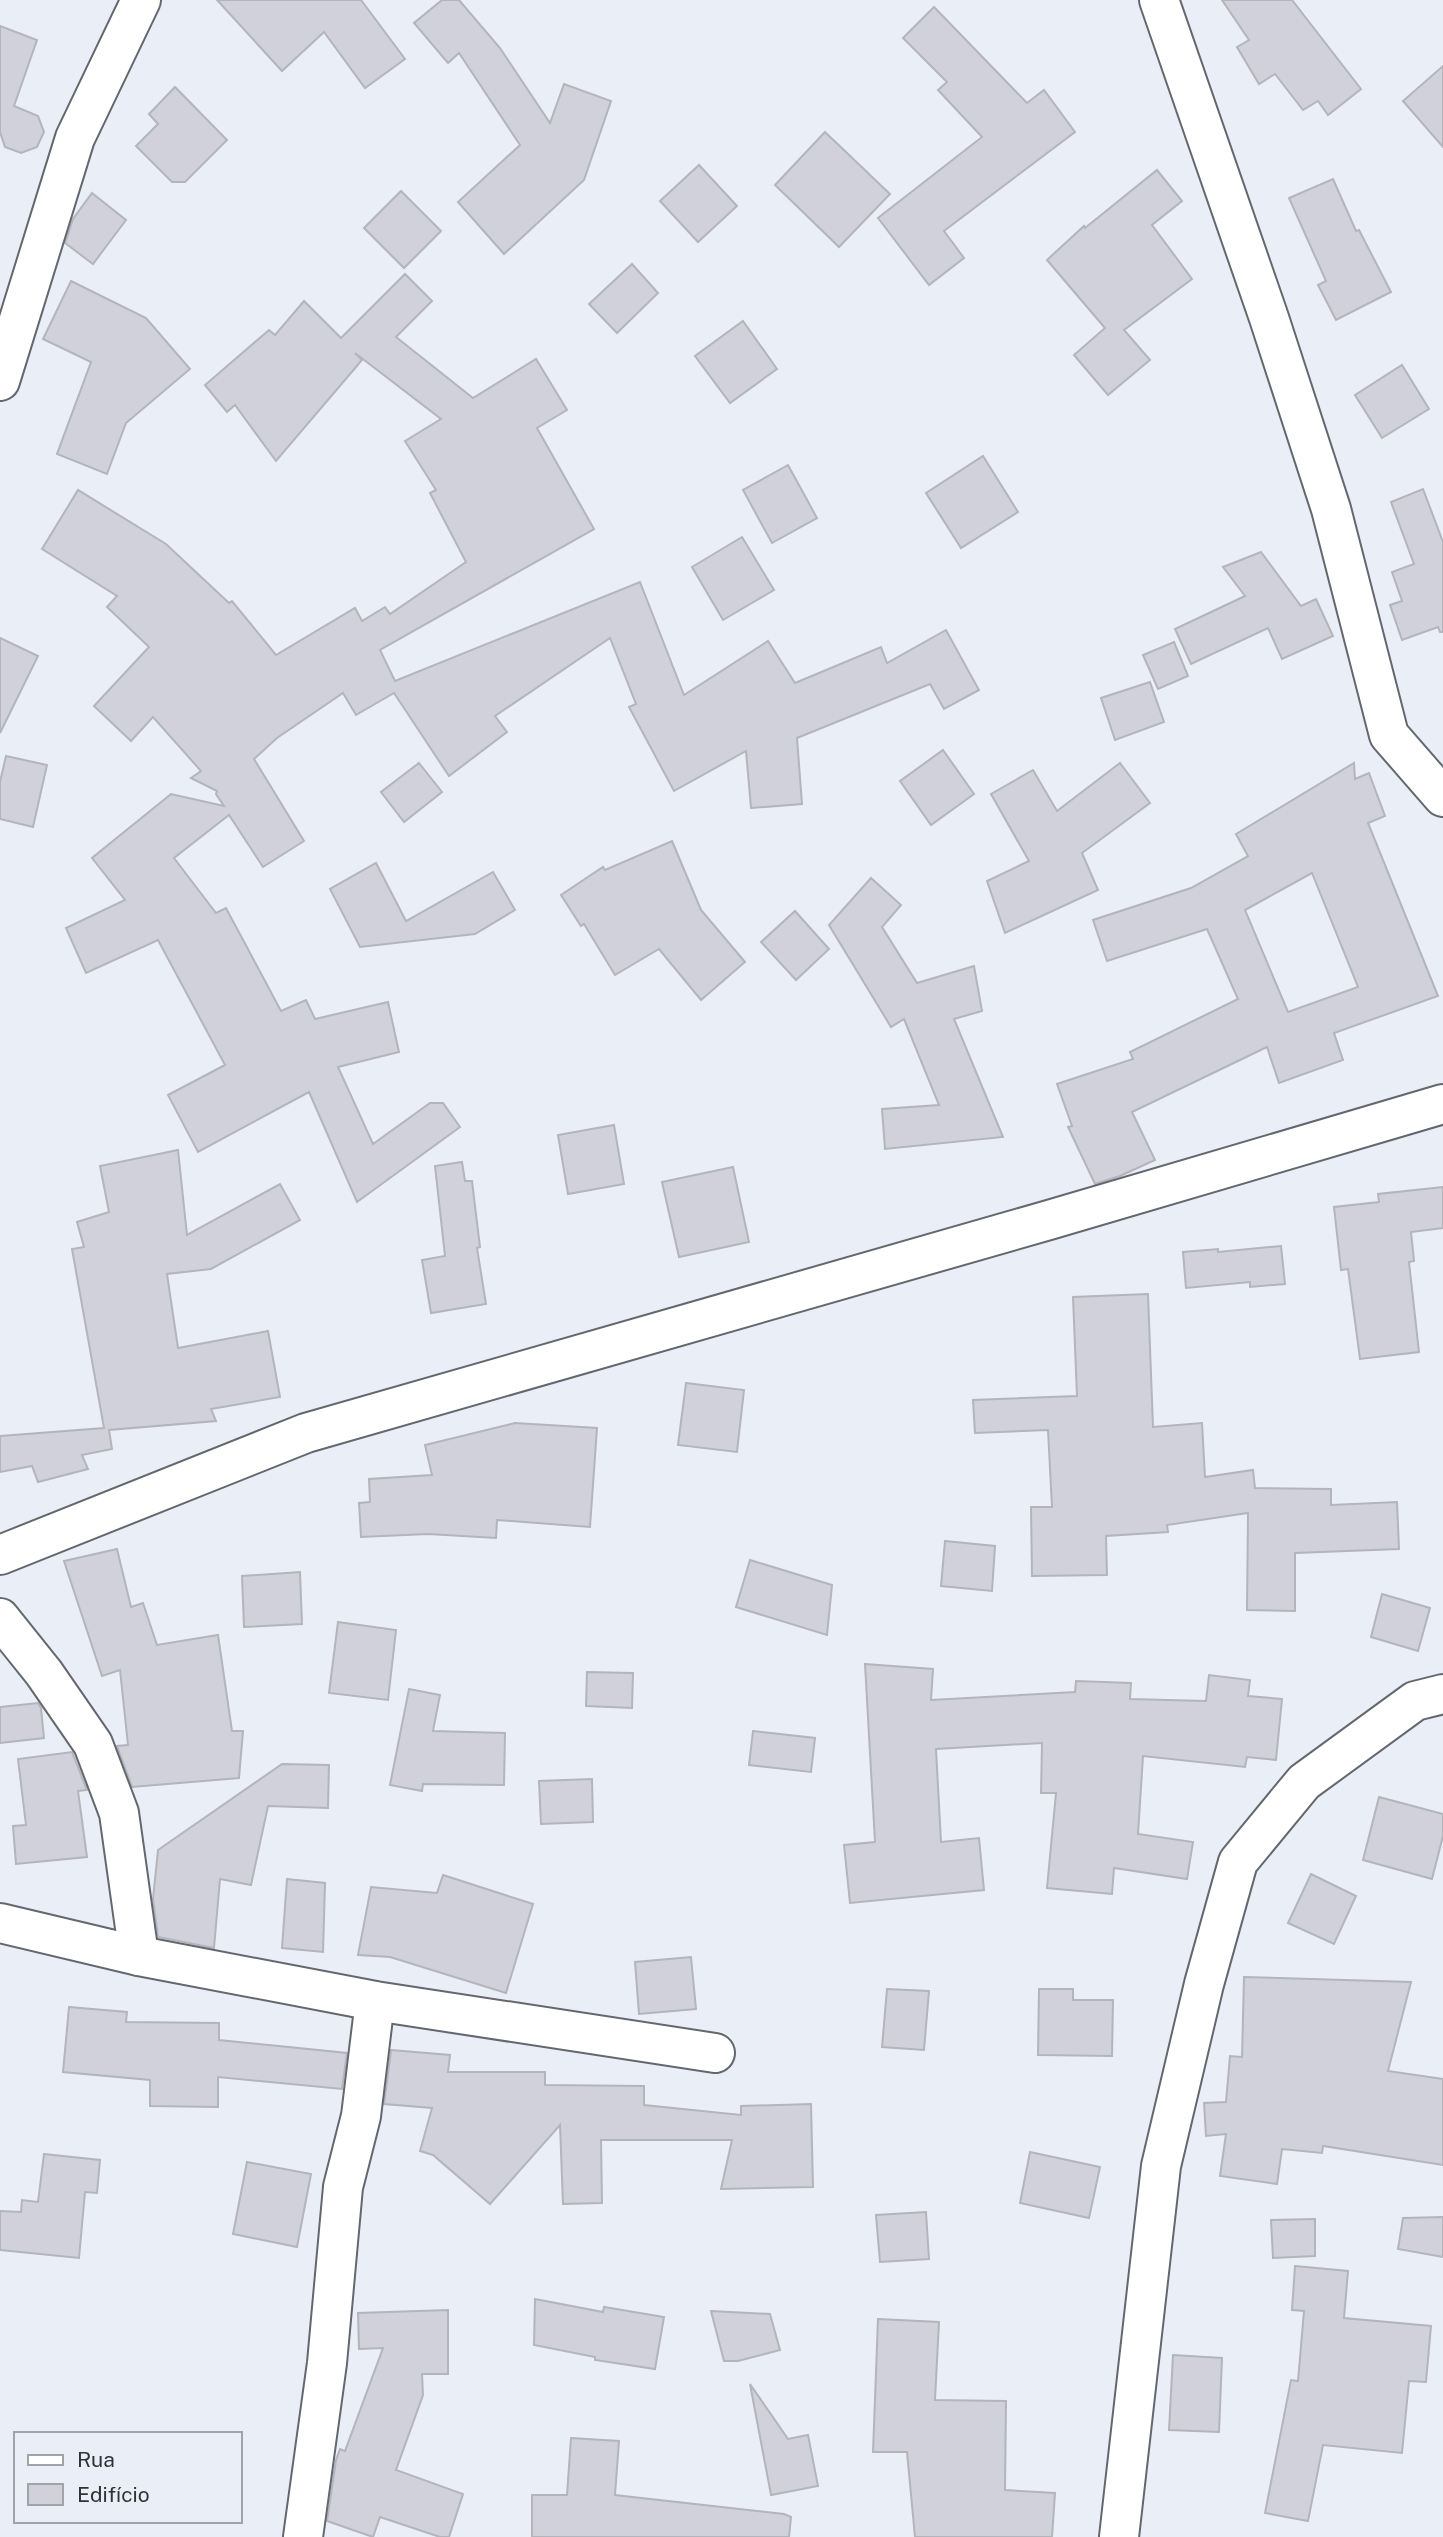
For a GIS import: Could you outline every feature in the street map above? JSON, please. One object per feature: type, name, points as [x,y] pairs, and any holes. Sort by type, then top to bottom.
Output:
[{"type":"street","points":[[0,381],[75,138],[141,0]]},
{"type":"street","points":[[1159,0],[1269,318],[1331,509],[1389,735],[1443,797]]},
{"type":"street","points":[[0,1555],[306,1433],[1443,1104]]},
{"type":"street","points":[[0,1618],[44,1673],[93,1744],[119,1813],[139,1956]]},
{"type":"street","points":[[1119,2537],[1161,2166],[1204,1984],[1238,1862],[1304,1782],[1415,1701],[1443,1694]]},
{"type":"street","points":[[0,1923],[139,1956],[374,2001],[715,2053]]},
{"type":"street","points":[[303,2537],[327,2363],[343,2187],[361,2116],[374,2001]]},
{"type":"building","points":[[217,0],[361,0],[405,59],[365,88],[324,32],[282,71]]},
{"type":"building","points":[[442,0],[459,0],[500,48],[550,123],[564,84],[611,101],[584,180],[504,254],[458,202],[520,145],[459,53],[448,63],[414,23]]},
{"type":"building","points":[[1222,0],[1292,0],[1361,89],[1328,115],[1318,101],[1303,110],[1275,74],[1259,84],[1237,47],[1249,40]]},
{"type":"building","points":[[934,7],[1027,103],[1044,90],[1075,132],[944,231],[964,258],[929,285],[878,218],[982,137],[938,90],[947,82],[903,38]]},
{"type":"building","points":[[0,26],[37,40],[14,106],[38,116],[44,132],[37,147],[21,153],[5,147],[0,132]]},
{"type":"building","points":[[1443,66],[1443,147],[1403,101]]},
{"type":"building","points":[[175,87],[227,140],[185,182],[172,182],[136,146],[158,124],[149,114]]},
{"type":"building","points":[[825,132],[890,194],[839,247],[775,185]]},
{"type":"building","points":[[699,165],[737,206],[698,242],[660,201]]},
{"type":"building","points":[[1157,170],[1182,201],[1152,225],[1192,279],[1124,330],[1150,360],[1108,395],[1074,355],[1105,328],[1047,260],[1084,226],[1085,228]]},
{"type":"building","points":[[1333,179],[1356,231],[1359,230],[1391,292],[1336,320],[1318,285],[1326,281],[1289,198]]},
{"type":"building","points":[[401,191],[441,231],[404,268],[364,228]]},
{"type":"building","points":[[92,193],[126,220],[93,264],[65,243],[73,219]]},
{"type":"building","points":[[632,264],[658,293],[617,333],[589,304]]},
{"type":"building","points":[[405,274],[432,301],[396,337],[473,398],[536,359],[567,410],[537,428],[594,529],[380,650],[395,681],[640,582],[684,695],[768,641],[795,683],[881,647],[887,663],[946,630],[979,690],[944,709],[930,684],[797,738],[802,804],[751,808],[746,751],[674,791],[629,707],[636,704],[610,638],[495,716],[507,732],[449,776],[394,693],[356,715],[343,693],[277,738],[254,759],[304,841],[263,867],[229,815],[174,858],[216,913],[226,908],[281,1011],[306,1000],[315,1019],[388,1002],[399,1052],[338,1067],[373,1144],[430,1103],[443,1103],[460,1127],[357,1202],[309,1092],[198,1152],[168,1095],[225,1065],[158,940],[86,973],[66,928],[125,900],[92,858],[171,794],[224,806],[216,794],[217,791],[191,778],[201,771],[153,717],[131,741],[94,706],[149,647],[107,607],[117,596],[42,549],[78,490],[166,544],[229,603],[232,601],[276,655],[355,608],[362,621],[385,607],[390,614],[466,562],[430,493],[436,490],[405,441],[441,419],[355,353],[362,360],[276,461],[235,405],[227,412],[205,385],[269,330],[275,335],[304,301],[341,338]]},
{"type":"building","points":[[71,281],[146,318],[190,369],[126,423],[107,474],[57,454],[91,362],[43,339]]},
{"type":"building","points":[[743,321],[777,369],[730,403],[695,356]]},
{"type":"building","points":[[1402,365],[1429,409],[1382,438],[1355,395]]},
{"type":"building","points":[[983,456],[1018,512],[961,548],[926,493]]},
{"type":"building","points":[[788,465],[817,518],[772,543],[743,490]]},
{"type":"building","points":[[1423,489],[1443,542],[1443,632],[1440,632],[1438,627],[1402,640],[1390,605],[1402,601],[1392,572],[1414,564],[1391,502]]},
{"type":"building","points":[[742,537],[774,590],[723,620],[692,567]]},
{"type":"building","points":[[1261,552],[1301,606],[1316,599],[1333,636],[1282,659],[1268,628],[1191,664],[1175,629],[1245,596],[1223,567]]},
{"type":"building","points":[[0,638],[38,656],[0,733]]},
{"type":"building","points":[[1174,642],[1188,676],[1158,689],[1143,655]]},
{"type":"building","points":[[1150,682],[1164,722],[1115,740],[1101,698]]},
{"type":"building","points":[[943,750],[974,794],[931,825],[900,781]]},
{"type":"building","points":[[6,756],[47,765],[33,827],[0,819],[0,782]]},
{"type":"building","points":[[419,763],[442,792],[404,822],[381,792]]},
{"type":"building","points":[[1120,763],[1150,803],[1082,853],[1098,890],[1005,933],[987,881],[1029,861],[991,794],[1033,770],[1057,811]]},
{"type":"building","points":[[1354,763],[1355,779],[1369,773],[1385,816],[1368,823],[1438,996],[1334,1033],[1343,1060],[1279,1083],[1267,1047],[1132,1112],[1155,1160],[1095,1184],[1068,1127],[1072,1126],[1057,1084],[1133,1059],[1130,1052],[1238,999],[1207,929],[1107,961],[1093,920],[1191,888],[1248,856],[1236,834]],"holes":[[[1312,873],[1358,987],[1288,1012],[1245,910]]]},
{"type":"building","points":[[672,841],[701,910],[745,962],[701,1000],[659,949],[615,975],[584,924],[581,926],[561,895],[603,867],[605,870]]},
{"type":"building","points":[[376,863],[406,921],[493,872],[515,910],[475,934],[360,947],[330,889]]},
{"type":"building","points":[[871,878],[901,905],[882,927],[917,983],[974,966],[982,1011],[954,1019],[1003,1137],[885,1149],[882,1109],[939,1105],[904,1019],[891,1027],[829,925]]},
{"type":"building","points":[[795,911],[829,949],[796,980],[761,942]]},
{"type":"building","points":[[614,1125],[624,1184],[568,1194],[558,1135]]},
{"type":"building","points":[[178,1150],[187,1235],[280,1184],[300,1220],[211,1269],[167,1274],[178,1348],[268,1331],[280,1397],[211,1409],[216,1421],[109,1430],[112,1449],[82,1455],[88,1469],[38,1482],[32,1466],[0,1472],[0,1436],[104,1428],[72,1249],[84,1247],[77,1222],[109,1212],[100,1166]]},
{"type":"building","points":[[462,1162],[465,1181],[472,1181],[480,1247],[477,1248],[486,1304],[431,1313],[422,1260],[445,1256],[435,1166]]},
{"type":"building","points":[[733,1167],[749,1242],[679,1257],[662,1182]]},
{"type":"building","points":[[1443,1187],[1443,1228],[1411,1232],[1414,1261],[1409,1262],[1419,1352],[1360,1359],[1348,1269],[1341,1270],[1334,1207],[1379,1202],[1378,1194]]},
{"type":"building","points":[[1281,1246],[1285,1284],[1250,1287],[1250,1282],[1186,1288],[1183,1252],[1218,1249],[1218,1252]]},
{"type":"building","points":[[1148,1294],[1153,1427],[1202,1423],[1205,1477],[1253,1470],[1255,1488],[1331,1489],[1331,1505],[1397,1502],[1399,1549],[1295,1553],[1295,1611],[1247,1610],[1248,1513],[1167,1525],[1168,1532],[1106,1536],[1107,1575],[1032,1576],[1031,1507],[1052,1507],[1048,1430],[975,1433],[973,1400],[1077,1396],[1073,1297]]},
{"type":"building","points":[[686,1383],[744,1390],[737,1452],[678,1445]]},
{"type":"building","points":[[515,1423],[597,1428],[590,1527],[497,1520],[496,1538],[428,1534],[361,1537],[359,1503],[370,1502],[369,1479],[432,1475],[425,1445]]},
{"type":"building","points":[[945,1541],[995,1546],[992,1591],[941,1586]]},
{"type":"building","points":[[117,1549],[131,1607],[143,1603],[157,1645],[218,1635],[232,1731],[243,1731],[239,1778],[132,1787],[117,1746],[128,1745],[120,1670],[102,1676],[64,1561]]},
{"type":"building","points":[[750,1560],[832,1585],[827,1635],[736,1607]]},
{"type":"building","points":[[300,1572],[302,1624],[244,1627],[242,1576]]},
{"type":"building","points":[[1382,1594],[1430,1608],[1418,1651],[1371,1637]]},
{"type":"building","points":[[338,1622],[396,1630],[388,1700],[329,1693]]},
{"type":"building","points":[[865,1664],[933,1669],[931,1700],[1075,1692],[1076,1681],[1131,1683],[1130,1699],[1206,1701],[1209,1675],[1250,1680],[1248,1696],[1282,1699],[1276,1760],[1247,1757],[1245,1767],[1143,1756],[1138,1834],[1193,1842],[1187,1879],[1114,1868],[1112,1894],[1047,1888],[1056,1793],[1041,1793],[1042,1743],[936,1749],[941,1842],[979,1838],[984,1890],[850,1903],[844,1845],[875,1842]]},
{"type":"building","points":[[587,1672],[633,1673],[632,1708],[586,1706]]},
{"type":"building","points":[[409,1689],[440,1695],[433,1731],[505,1733],[504,1785],[423,1784],[422,1791],[390,1785]]},
{"type":"building","points":[[38,1703],[41,1708],[44,1738],[0,1743],[0,1707]]},
{"type":"building","points":[[753,1731],[815,1738],[811,1772],[749,1765]]},
{"type":"building","points":[[72,1752],[87,1790],[78,1791],[87,1857],[16,1864],[13,1826],[26,1825],[18,1759]]},
{"type":"building","points":[[282,1764],[329,1765],[328,1808],[268,1806],[251,1885],[220,1879],[214,1948],[158,1937],[153,1899],[158,1850]]},
{"type":"building","points":[[592,1779],[593,1822],[541,1824],[539,1781]]},
{"type":"building","points":[[1379,1797],[1443,1814],[1443,1836],[1432,1879],[1363,1860]]},
{"type":"building","points":[[1311,1874],[1356,1896],[1334,1944],[1288,1923]]},
{"type":"building","points":[[443,1875],[533,1904],[506,1993],[390,1957],[358,1955],[371,1887],[437,1893]]},
{"type":"building","points":[[287,1879],[325,1883],[323,1952],[282,1948]]},
{"type":"building","points":[[691,1957],[696,2009],[639,2014],[635,1962]]},
{"type":"building","points":[[1244,1977],[1411,1982],[1388,2071],[1443,2079],[1443,2165],[1323,2146],[1322,2153],[1282,2149],[1277,2184],[1220,2176],[1226,2134],[1206,2136],[1204,2103],[1226,2102],[1230,2056],[1242,2057]]},
{"type":"building","points":[[887,1989],[929,1991],[924,2050],[882,2047]]},
{"type":"building","points":[[1039,1989],[1073,1989],[1073,2000],[1113,2000],[1112,2056],[1038,2055]]},
{"type":"building","points":[[69,2007],[127,2012],[126,2022],[219,2023],[219,2040],[347,2053],[342,2089],[218,2077],[218,2107],[150,2106],[150,2080],[63,2072]]},
{"type":"building","points":[[391,2050],[450,2055],[448,2072],[545,2072],[545,2085],[644,2086],[644,2105],[741,2115],[741,2106],[811,2104],[813,2187],[721,2189],[732,2140],[601,2140],[602,2203],[563,2204],[560,2125],[490,2204],[433,2155],[420,2151],[432,2108],[384,2104]]},
{"type":"building","points":[[1030,2152],[1100,2167],[1089,2218],[1020,2203]]},
{"type":"building","points":[[44,2154],[100,2160],[97,2193],[85,2192],[79,2258],[0,2250],[0,2211],[21,2212],[22,2200],[38,2202]]},
{"type":"building","points":[[247,2162],[311,2174],[297,2247],[233,2234]]},
{"type":"building","points":[[926,2212],[929,2259],[880,2262],[876,2215]]},
{"type":"building","points":[[1443,2217],[1443,2257],[1398,2249],[1403,2218]]},
{"type":"building","points":[[1315,2219],[1315,2256],[1273,2258],[1271,2220]]},
{"type":"building","points":[[1295,2266],[1348,2271],[1344,2318],[1431,2326],[1426,2382],[1409,2381],[1402,2453],[1323,2445],[1308,2521],[1265,2513],[1291,2380],[1298,2381],[1304,2311],[1292,2310]]},
{"type":"building","points":[[535,2299],[603,2312],[604,2307],[664,2317],[655,2369],[595,2360],[595,2357],[534,2345]]},
{"type":"building","points":[[448,2310],[448,2374],[422,2374],[423,2395],[396,2470],[463,2494],[449,2537],[440,2537],[380,2517],[373,2537],[327,2521],[336,2460],[340,2449],[345,2451],[383,2348],[359,2349],[358,2313]]},
{"type":"building","points":[[711,2311],[770,2314],[780,2350],[738,2361],[724,2361]]},
{"type":"building","points":[[878,2319],[939,2322],[935,2400],[1006,2401],[1005,2490],[1055,2493],[1052,2537],[915,2537],[907,2452],[873,2452]]},
{"type":"building","points":[[1173,2355],[1222,2358],[1219,2432],[1169,2430]]},
{"type":"building","points":[[750,2384],[788,2439],[808,2435],[818,2486],[771,2495]]},
{"type":"building","points":[[571,2438],[619,2441],[615,2495],[784,2514],[791,2517],[789,2537],[532,2537],[532,2495],[567,2495]]}]
